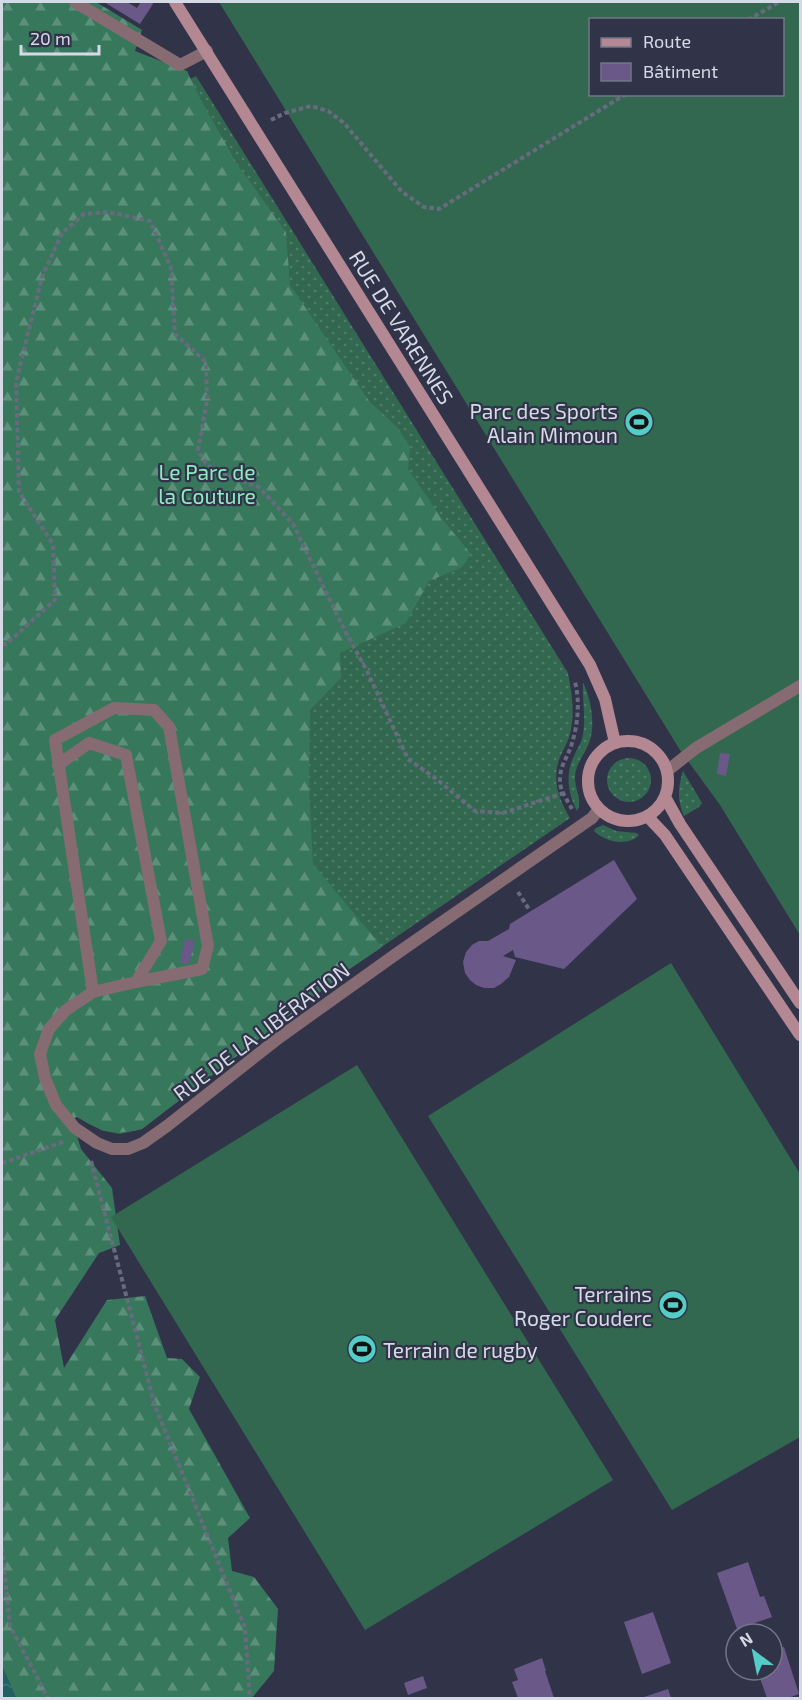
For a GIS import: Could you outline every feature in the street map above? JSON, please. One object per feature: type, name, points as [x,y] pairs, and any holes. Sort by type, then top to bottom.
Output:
[{"type":"street","points":[[75,2],[180,65],[207,51]]},
{"type":"street","name":"RUE DE VARENNES","points":[[175,2],[590,665],[605,699],[615,743]]},
{"type":"street","points":[[667,771],[696,748],[801,686]]},
{"type":"street","points":[[114,708],[154,710],[169,726],[208,946],[202,969],[136,982],[93,992],[55,740],[114,708]]},
{"type":"street","points":[[628,741],[641,743],[653,749],[662,759],[667,771],[668,784],[665,797],[648,817],[635,821],[622,821],[609,817],[591,798],[588,785],[589,772],[594,760],[603,750],[615,743],[628,741]]},
{"type":"street","points":[[58,765],[89,743],[126,755],[161,941],[136,982]]},
{"type":"street","points":[[665,797],[680,824],[801,1003]]},
{"type":"street","name":"RUE DE LA LIBÉRATION","points":[[93,992],[66,1010],[49,1029],[40,1054],[45,1078],[56,1105],[75,1128],[112,1149],[128,1149],[143,1143],[167,1126],[280,1037],[592,818],[599,809]]},
{"type":"street","points":[[648,817],[665,835],[801,1035]]},
{"type":"path","points":[[751,18],[779,2]]},
{"type":"path","points":[[255,129],[285,113],[311,106],[328,111],[344,123],[402,192],[424,207],[439,209],[623,96]]},
{"type":"path","points":[[2,644],[6,644],[55,600],[52,544],[19,492],[16,382],[42,277],[62,232],[84,214],[108,212],[150,221],[171,268],[175,334],[206,362],[207,400],[198,450],[205,462],[217,472],[259,487],[293,524],[408,759],[435,778],[475,812],[503,813],[564,793]]},
{"type":"path","points":[[572,675],[578,696],[572,744],[561,766],[560,785],[580,826]]},
{"type":"path","points":[[2,1163],[84,1135],[155,1406],[245,1628],[250,1698]]},
{"type":"path","points":[[2,1548],[10,1626],[48,1698]]},
{"type":"green space","points":[[2,2],[96,2],[142,30],[135,51],[187,71],[237,164],[286,232],[290,285],[369,401],[398,428],[410,447],[408,469],[443,520],[471,554],[462,567],[429,581],[406,623],[340,653],[341,678],[310,710],[309,788],[313,864],[382,947],[351,968],[142,1129],[108,1132],[77,1117],[72,1119],[81,1149],[112,1188],[120,1245],[99,1253],[55,1320],[64,1368],[107,1300],[145,1296],[167,1358],[182,1359],[200,1377],[189,1409],[250,1518],[228,1538],[232,1571],[254,1577],[278,1609],[274,1671],[252,1698],[16,1698],[2,1666]]},
{"type":"green space","name":"Parc des Sports Alain Mimoun","points":[[219,2],[800,2],[800,935],[720,805],[680,750]]},
{"type":"green space","name":"Le Parc de la Couture","points":[[196,76],[568,673],[571,688],[572,726],[559,760],[556,775],[560,797],[570,818],[351,968],[142,1129],[120,1134],[100,1130],[179,85]]},
{"type":"green space","points":[[583,682],[590,704],[592,728],[589,743],[575,773],[579,803],[577,811],[571,798],[569,770],[583,734]]},
{"type":"green space","points":[[629,758],[644,765],[651,780],[644,795],[629,802],[614,795],[607,780],[614,765]]},
{"type":"green space","points":[[683,771],[702,803],[684,816],[679,794]]},
{"type":"green space","points":[[603,825],[616,831],[639,835],[629,841],[616,842],[594,831]]},
{"type":"green space","name":"Terrains Roger Couderc","points":[[671,963],[800,1174],[800,1437],[672,1510],[428,1116]]},
{"type":"green space","name":"Terrain de rugby","points":[[357,1065],[613,1480],[365,1630],[111,1217]]},
{"type":"water","points":[[2,1666],[16,1698],[2,1698]]},
{"type":"building","points":[[104,2],[127,2],[137,8],[141,2],[152,2],[153,4],[140,24]]},
{"type":"building","points":[[720,753],[730,754],[726,776],[717,774]]},
{"type":"building","points":[[614,860],[637,899],[564,969],[515,957],[513,950],[503,956],[516,960],[509,977],[501,984],[494,988],[484,988],[470,980],[465,973],[463,962],[466,952],[472,945],[479,941],[488,941],[509,929],[510,924]]},
{"type":"building","points":[[185,939],[195,941],[189,964],[180,962]]},
{"type":"building","points":[[748,1562],[760,1597],[764,1596],[772,1617],[757,1622],[734,1622],[717,1573]]},
{"type":"building","points":[[653,1612],[671,1663],[642,1674],[624,1622]]},
{"type":"building","points":[[784,1647],[799,1694],[788,1698],[767,1698],[761,1682],[784,1682]]},
{"type":"building","points":[[542,1658],[554,1698],[518,1698],[512,1682],[518,1680],[514,1669]]},
{"type":"building","points":[[423,1676],[427,1688],[408,1695],[404,1683]]},
{"type":"building","points":[[668,1689],[671,1698],[641,1698]]},
{"type":"place","name":"Parc des Sports Alain Mimoun","points":[[639,422]]},
{"type":"place","name":"Terrains Roger Couderc","points":[[673,1305]]},
{"type":"place","name":"Terrain de rugby","points":[[362,1349]]}]
